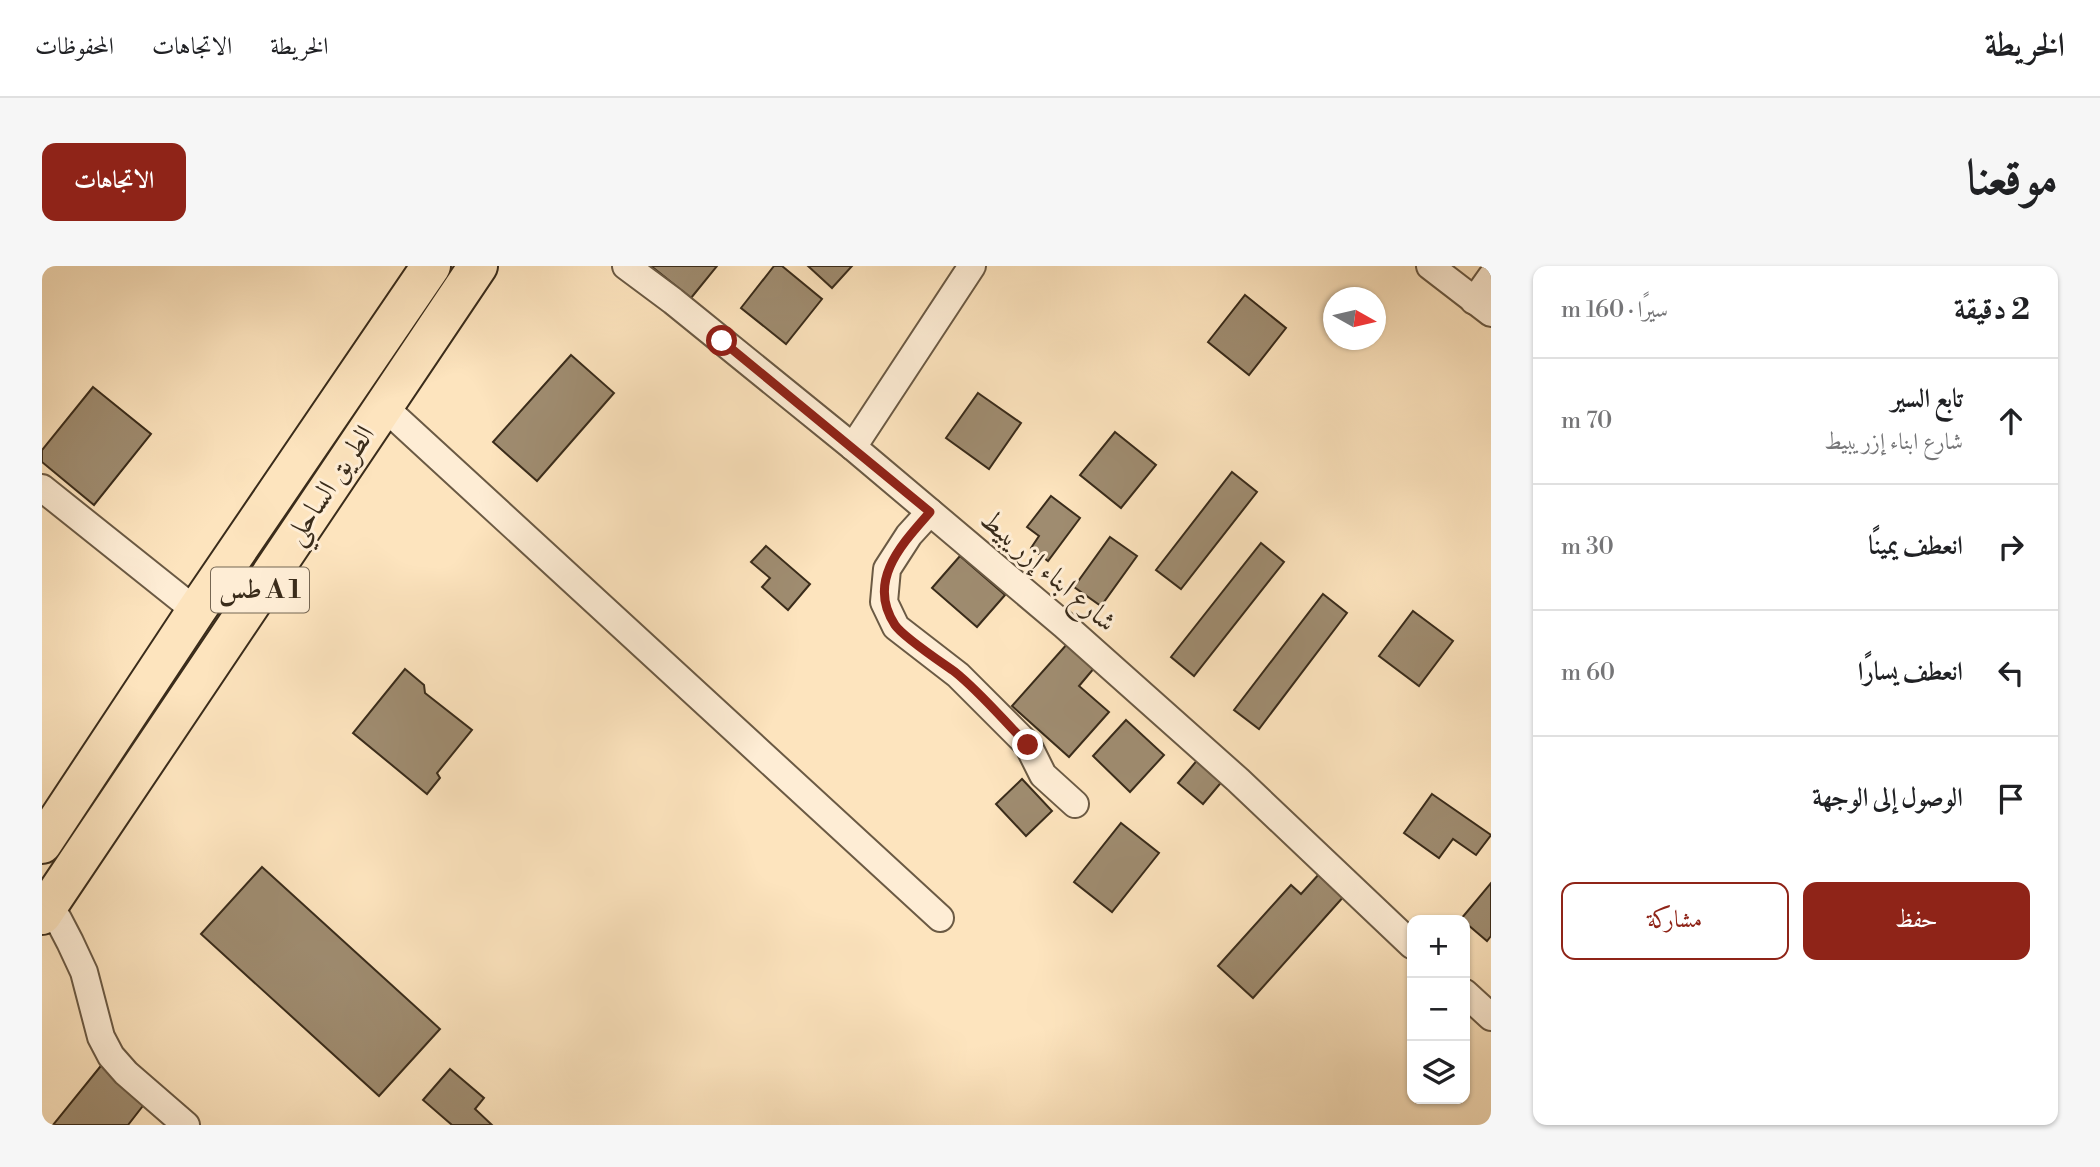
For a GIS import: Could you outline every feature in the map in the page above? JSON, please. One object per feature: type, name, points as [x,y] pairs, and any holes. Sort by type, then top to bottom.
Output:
[{"type":"highway","name":"الطريق الساحلي","points":[[42,845],[431,266]]},
{"type":"highway","name":"الطريق الساحلي","points":[[44,908],[478,266]]},
{"type":"street","name":"شارع ابناء إزريبيط","points":[[626,266],[853,447],[1064,625],[1217,762],[1407,940]]},
{"type":"street","points":[[853,447],[972,266]]},
{"type":"street","points":[[1430,266],[1482,307],[1491,277]]},
{"type":"street","points":[[383,406],[940,918]]},
{"type":"street","points":[[42,488],[197,611]]},
{"type":"street","points":[[930,512],[909,536],[887,569],[884,602],[896,627],[958,675],[1028,745],[1043,775],[1075,804]]},
{"type":"street","points":[[44,908],[58,919],[84,972],[101,1037],[111,1056],[126,1073],[186,1125]]},
{"type":"street","points":[[1470,998],[1491,1017]]},
{"type":"building","points":[[651,266],[717,266],[691,298]]},
{"type":"building","points":[[774,266],[782,266],[822,299],[786,344],[741,308]]},
{"type":"building","points":[[808,266],[852,266],[832,288]]},
{"type":"building","points":[[1245,295],[1286,328],[1249,375],[1208,342]]},
{"type":"building","points":[[571,355],[614,393],[537,481],[493,442]]},
{"type":"building","points":[[93,387],[151,434],[94,505],[42,462],[42,450]]},
{"type":"building","points":[[978,393],[1021,423],[989,469],[946,438]]},
{"type":"building","points":[[1115,432],[1156,465],[1121,508],[1080,475]]},
{"type":"building","points":[[1232,472],[1257,492],[1181,589],[1156,570]]},
{"type":"building","points":[[1051,496],[1080,518],[1048,561],[1031,548],[1039,536],[1027,527]]},
{"type":"building","points":[[1110,537],[1137,556],[1101,606],[1074,587]]},
{"type":"building","points":[[1261,543],[1284,562],[1194,676],[1171,657]]},
{"type":"building","points":[[766,546],[810,584],[788,610],[762,587],[770,578],[751,562]]},
{"type":"building","points":[[960,556],[1005,595],[977,627],[932,588]]},
{"type":"building","points":[[1323,594],[1347,613],[1259,729],[1234,710]]},
{"type":"building","points":[[1413,611],[1453,641],[1419,686],[1379,656]]},
{"type":"building","points":[[1068,643],[1095,667],[1079,686],[1109,712],[1069,757],[1012,706]]},
{"type":"building","points":[[405,669],[424,685],[425,693],[472,730],[437,773],[440,778],[427,794],[353,733]]},
{"type":"building","points":[[1126,720],[1164,755],[1130,792],[1093,756]]},
{"type":"building","points":[[1199,758],[1224,779],[1203,804],[1178,783]]},
{"type":"building","points":[[1022,779],[1052,811],[1026,836],[996,804]]},
{"type":"building","points":[[1432,794],[1491,835],[1476,855],[1453,839],[1439,858],[1404,833]]},
{"type":"building","points":[[1121,823],[1159,853],[1112,912],[1074,882]]},
{"type":"building","points":[[262,867],[440,1029],[379,1096],[201,934]]},
{"type":"building","points":[[1320,873],[1345,895],[1253,998],[1218,966],[1291,885],[1301,894]]},
{"type":"building","points":[[1491,883],[1491,936],[1487,941],[1470,927],[1470,915],[1464,915]]},
{"type":"building","points":[[104,1062],[149,1098],[128,1125],[53,1125]]},
{"type":"building","points":[[450,1069],[484,1098],[475,1109],[492,1125],[452,1125],[423,1100]]},
{"type":"route","points":[[722,341],[930,512],[909,536],[887,569],[884,602],[896,627],[958,675],[1028,745]]}]
